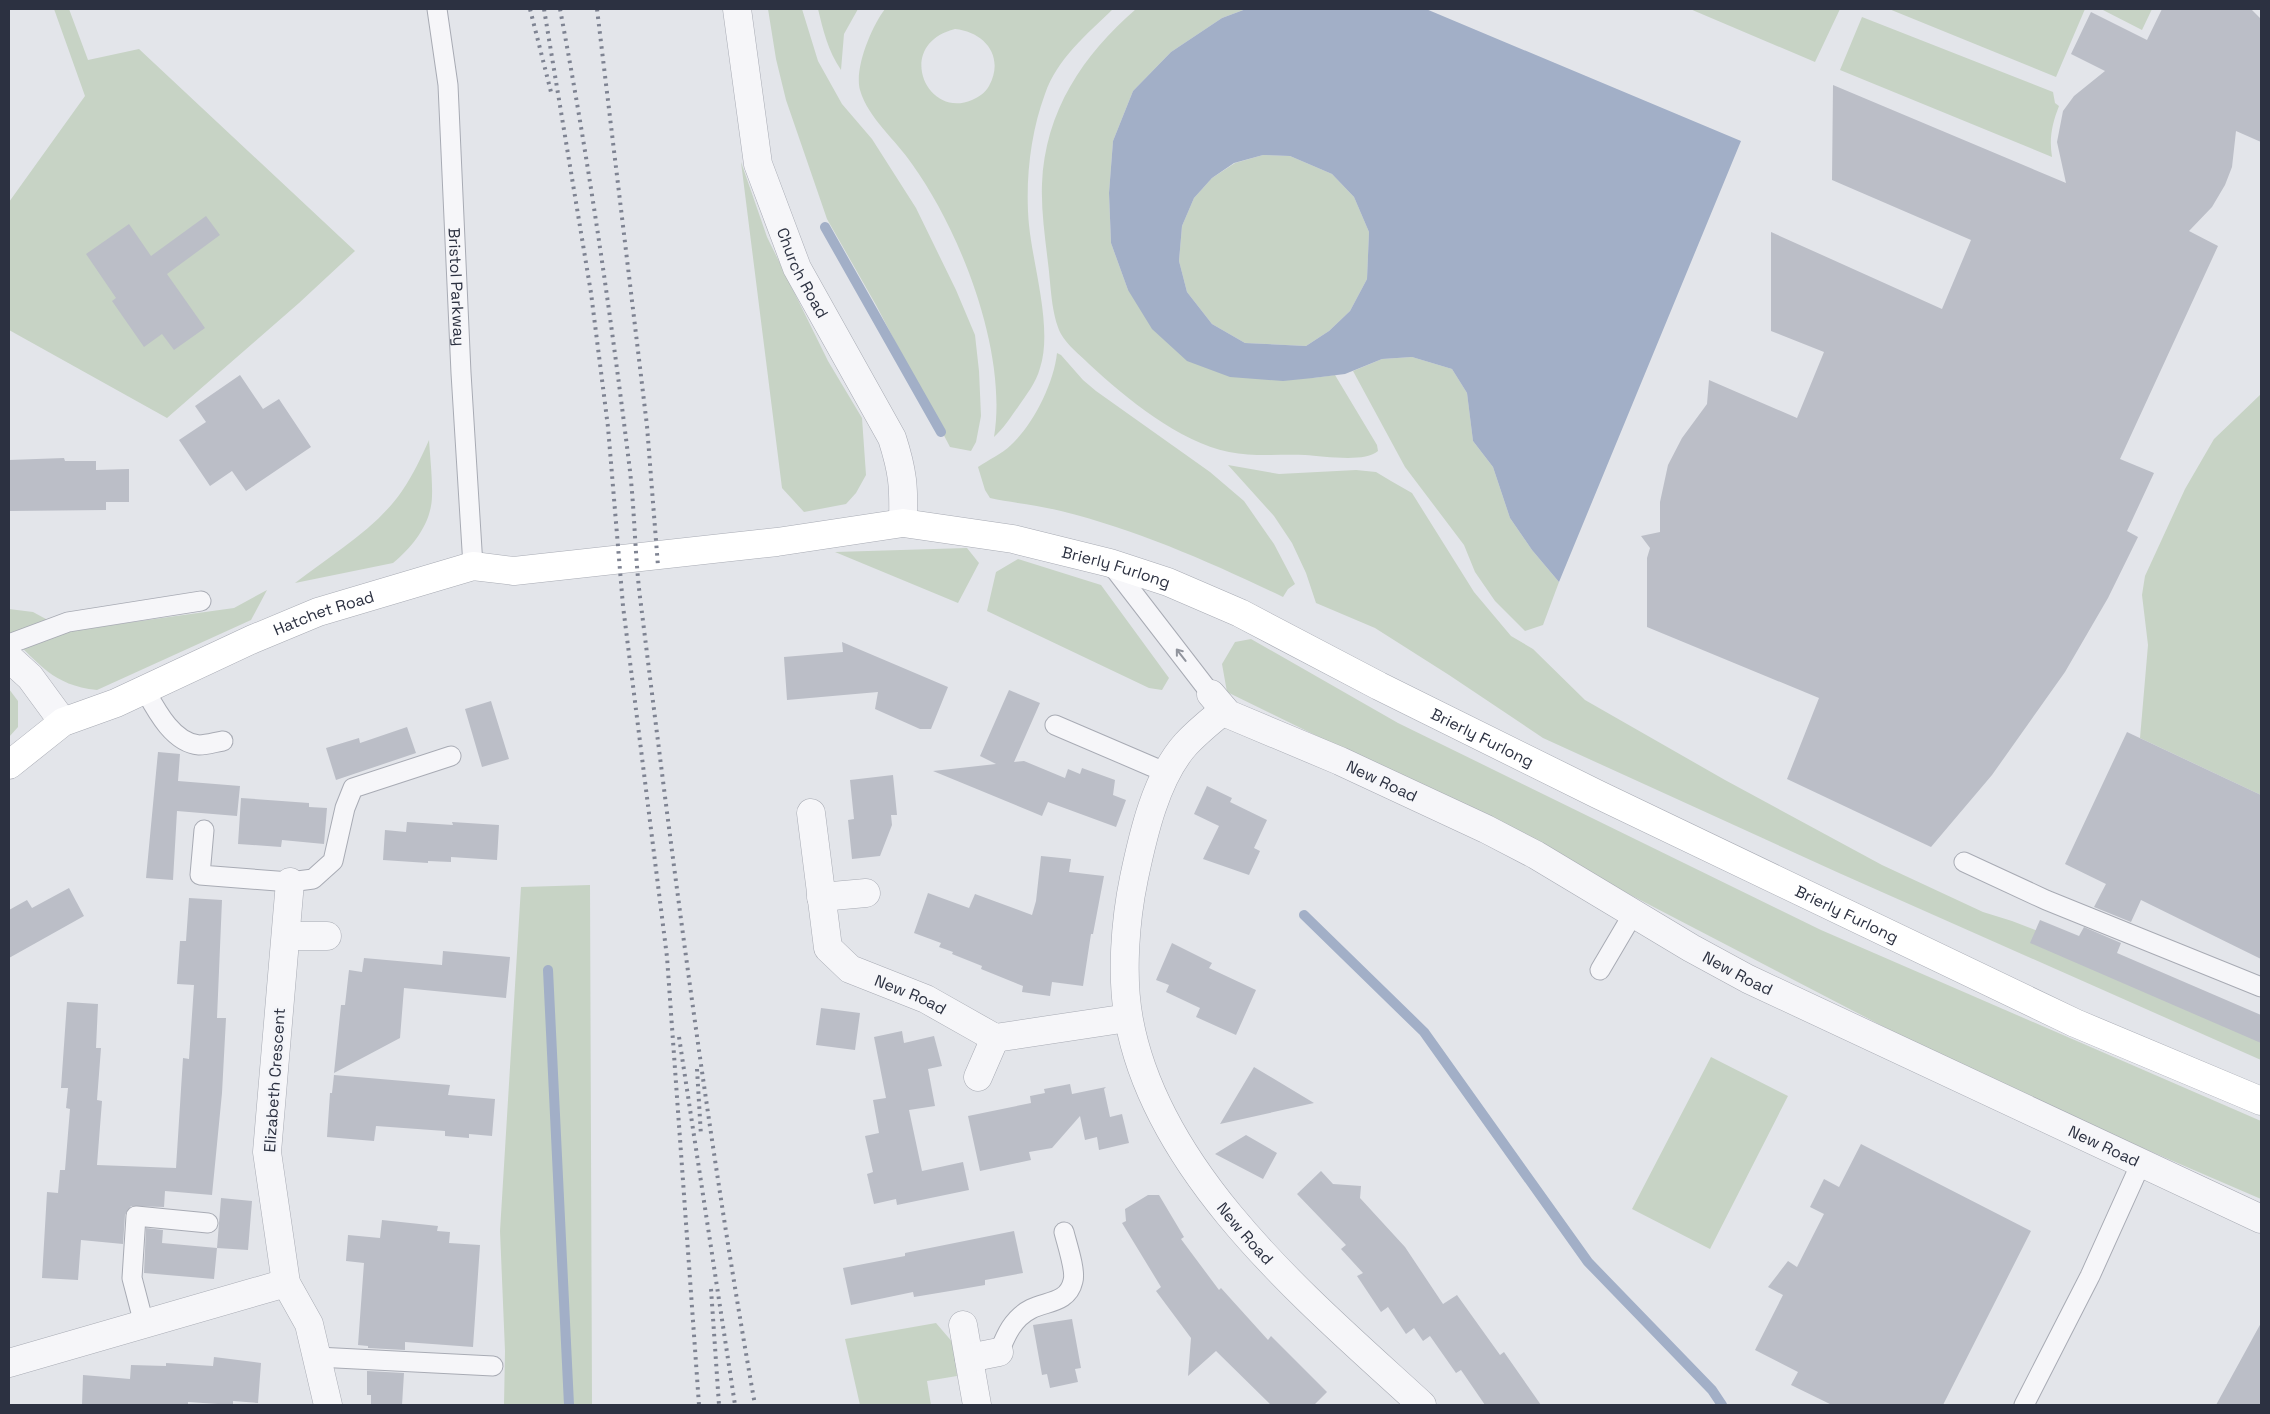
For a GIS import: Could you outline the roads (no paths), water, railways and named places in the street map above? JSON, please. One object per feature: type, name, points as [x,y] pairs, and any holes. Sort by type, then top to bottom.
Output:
[{"type":"street","name":"Church Road","points":[[737,9],[758,164],[797,268],[892,438],[901,467],[904,485],[903,523]]},
{"type":"street","name":"Brierly Furlong","points":[[668,554],[777,542],[903,523],[1012,539],[1110,562],[1168,582],[1240,613],[1379,686],[1588,790],[2075,1023],[2261,1101]]},
{"type":"street","name":"Hatchet Road","points":[[9,765],[63,722],[116,703],[253,639],[318,612],[473,566],[514,571],[668,554]]},
{"type":"street","points":[[9,658],[30,677],[63,722]]},
{"type":"street","name":"New Road","points":[[1422,1405],[1292,1284],[1248,1238],[1215,1198],[1188,1159],[1166,1120],[1144,1072],[1136,1049],[1128,1018],[1126,939],[1131,894],[1139,852],[1151,810],[1167,773],[1218,702],[1234,717],[1340,761],[1486,829],[1536,855],[1633,914],[1748,979],[2261,1219]]},
{"type":"street","points":[[811,813],[821,897],[866,893]]},
{"type":"street","name":"Elizabeth Crescent","points":[[290,882],[267,1152],[286,1283],[309,1324],[328,1405]]},
{"type":"street","name":"New Road","points":[[821,897],[828,948],[850,969],[926,1000],[995,1038]]},
{"type":"street","points":[[286,936],[327,936]]},
{"type":"street","points":[[978,1077],[995,1038],[1128,1018]]},
{"type":"street","points":[[9,1363],[286,1283]]},
{"type":"street","points":[[963,1325],[977,1405]]},
{"type":"street","points":[[969,1358],[998,1352]]},
{"type":"lane","name":"Bristol Parkway","points":[[437,9],[448,85],[473,566]]},
{"type":"lane","name":"New Road","points":[[1110,562],[1218,702]]},
{"type":"lane","points":[[9,644],[68,622],[201,601]]},
{"type":"lane","points":[[145,690],[164,722],[177,735],[198,745],[223,741]]},
{"type":"lane","points":[[1055,725],[1167,773]]},
{"type":"lane","points":[[204,830],[200,876],[290,882],[313,879],[333,861],[345,808],[353,788],[451,756]]},
{"type":"lane","points":[[1964,862],[2046,900],[2261,987]]},
{"type":"lane","points":[[1600,970],[1633,914]]},
{"type":"lane","points":[[2024,1405],[2090,1276],[2141,1163]]},
{"type":"lane","points":[[144,1324],[132,1278],[136,1216],[208,1223]]},
{"type":"lane","points":[[998,1352],[1009,1327],[1019,1318],[1030,1310],[1060,1300],[1070,1291],[1074,1280],[1064,1232]]},
{"type":"lane","points":[[317,1357],[493,1366]]},
{"type":"water","points":[[1246,9],[1426,9],[1741,141],[1559,582],[1532,550],[1510,518],[1493,467],[1473,441],[1467,393],[1452,369],[1412,357],[1382,359],[1345,374],[1313,378],[1283,381],[1230,377],[1187,361],[1152,329],[1128,290],[1111,243],[1109,193],[1113,141],[1133,91],[1171,52],[1222,18]],"holes":[[[1263,155],[1290,156],[1332,174],[1354,197],[1369,232],[1367,279],[1350,311],[1329,331],[1306,346],[1245,343],[1212,324],[1187,292],[1179,261],[1182,226],[1194,198],[1212,178],[1234,163]]]},
{"type":"waterway","points":[[825,227],[941,432]]},
{"type":"waterway","points":[[1304,915],[1424,1032],[1588,1262],[1712,1390],[1722,1405]]},
{"type":"waterway","points":[[548,970],[569,1405]]},
{"type":"railway","points":[[530,9],[552,96]]},
{"type":"railway","points":[[544,9],[591,293],[608,427],[623,606],[667,957],[699,1405]]},
{"type":"railway","points":[[560,9],[590,182],[607,297],[630,471],[639,588],[679,906],[722,1206],[755,1405]]},
{"type":"railway","points":[[597,9],[647,426],[658,566]]},
{"type":"railway","points":[[679,1037],[735,1405]]},
{"type":"railway","points":[[697,1069],[701,1136]]},
{"type":"railway","points":[[711,1289],[719,1405]]}]
